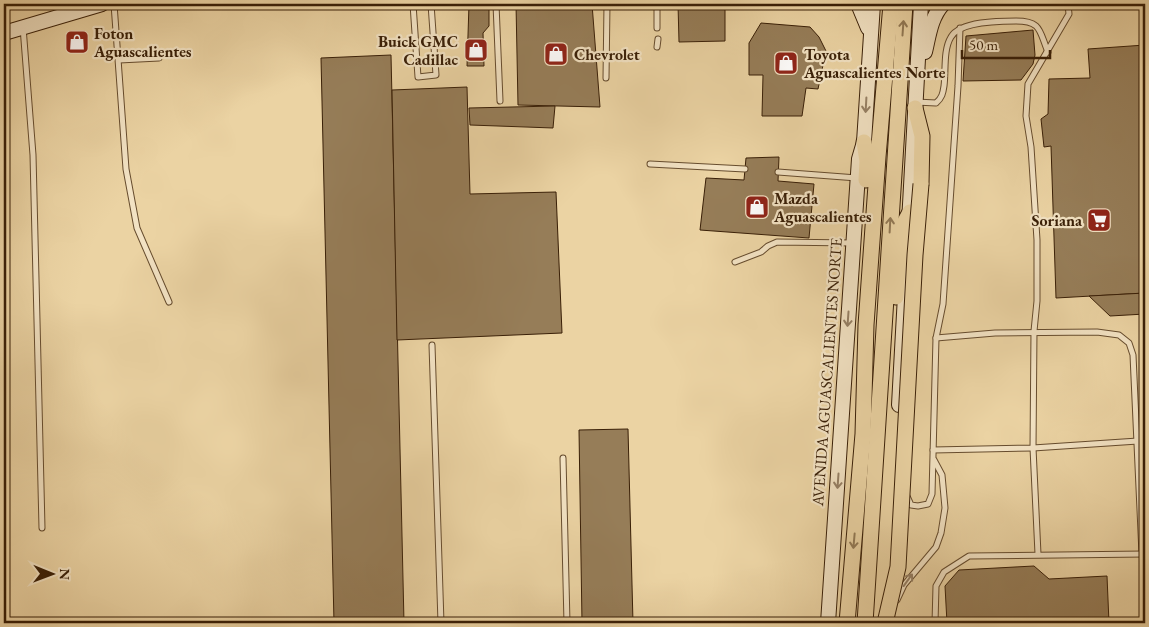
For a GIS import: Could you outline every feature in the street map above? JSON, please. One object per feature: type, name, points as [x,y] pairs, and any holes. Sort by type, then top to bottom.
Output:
[{"type":"main road","points":[[4,33],[102,4]]},
{"type":"main road","points":[[858,4],[867,25],[870,42]]},
{"type":"main road","name":"AVENIDA AGUASCALIENTES NORTE","points":[[828,623],[859,159],[864,142],[873,4]]},
{"type":"main road","points":[[872,19],[877,4]]},
{"type":"main road","points":[[847,623],[863,434],[867,315],[878,157],[892,4]]},
{"type":"main road","points":[[865,623],[905,4]]},
{"type":"main road","points":[[915,4],[920,21]]},
{"type":"main road","points":[[886,623],[894,522],[921,4]]},
{"type":"main road","points":[[918,71],[924,60],[936,10],[943,4]]},
{"type":"main road","points":[[886,623],[898,567],[921,184],[922,136],[915,105]]},
{"type":"main road","points":[[863,434],[855,409],[867,161],[864,142]]},
{"type":"main road","points":[[878,434],[888,393],[901,229],[910,212]]},
{"type":"lane","points":[[114,4],[126,169],[137,228],[169,302]]},
{"type":"lane","points":[[413,4],[418,77],[436,75],[431,4]]},
{"type":"lane","points":[[496,4],[500,101]]},
{"type":"lane","points":[[606,4],[606,78]]},
{"type":"lane","points":[[657,4],[657,28]]},
{"type":"lane","points":[[1038,554],[1033,448],[1037,240],[1031,147],[1026,116],[1028,84],[1068,14],[1068,4]]},
{"type":"lane","points":[[915,105],[936,103],[942,96],[947,48],[951,36],[960,28],[1002,21],[1030,21],[1037,26],[1048,52]]},
{"type":"lane","points":[[23,27],[32,156],[42,528]]},
{"type":"lane","points":[[896,473],[911,505],[928,504],[932,494],[936,338],[943,304],[958,86],[960,28]]},
{"type":"lane","points":[[657,47],[658,39]]},
{"type":"lane","points":[[118,60],[160,58]]},
{"type":"lane","points":[[650,164],[745,169]]},
{"type":"lane","points":[[778,172],[858,178]]},
{"type":"lane","points":[[735,262],[762,252],[768,246],[777,242],[853,243]]},
{"type":"lane","points":[[935,623],[936,586],[944,572],[970,556],[1144,554],[1144,524],[1134,355],[1129,342],[1119,335],[1112,334],[1034,332],[936,338]]},
{"type":"lane","points":[[432,345],[441,623]]},
{"type":"lane","points":[[933,450],[1033,448],[1138,441]]},
{"type":"lane","points":[[562,458],[567,623]]},
{"type":"lane","points":[[886,623],[904,586],[936,547],[941,533],[945,508],[942,475],[934,458]]},
{"type":"building","name":"Buick GMC Cadillac","points":[[469,4],[489,4],[489,26],[483,33],[484,66],[467,66]]},
{"type":"building","name":"Chevrolet","points":[[516,4],[592,4],[600,107],[518,105]]},
{"type":"building","points":[[678,4],[725,4],[725,41],[679,42]]},
{"type":"building","name":"Toyota Aguascalientes Norte","points":[[761,23],[810,27],[819,37],[826,51],[818,89],[806,88],[802,116],[762,116],[763,75],[749,75],[749,43]]},
{"type":"building","points":[[1033,30],[1035,55],[1033,64],[1021,80],[963,81],[966,36]]},
{"type":"building","name":"Soriana","points":[[1145,45],[1145,293],[1056,298],[1051,146],[1044,147],[1041,119],[1048,114],[1049,79],[1090,78],[1088,49]]},
{"type":"building","points":[[391,55],[404,623],[334,623],[321,58]]},
{"type":"building","points":[[467,87],[470,194],[556,192],[562,333],[397,340],[392,90]]},
{"type":"building","name":"Chevrolet","points":[[555,106],[553,128],[470,125],[469,108]]},
{"type":"building","name":"Mazda Aguascalientes","points":[[779,157],[778,181],[814,184],[809,238],[700,230],[706,178],[744,180],[746,158]]},
{"type":"building","points":[[1145,293],[1145,314],[1110,316],[1089,296]]},
{"type":"building","points":[[628,429],[633,623],[582,623],[579,430]]},
{"type":"building","points":[[1034,566],[1049,579],[1107,576],[1109,623],[947,623],[945,586],[959,570]]},
{"type":"place","name":"Foton Aguascalientes","points":[[77,42]]},
{"type":"place","name":"Buick GMC Cadillac","points":[[476,50]]},
{"type":"place","name":"Chevrolet","points":[[556,54]]},
{"type":"place","name":"Toyota Aguascalientes Norte","points":[[786,63]]},
{"type":"place","name":"Mazda Aguascalientes","points":[[757,207]]},
{"type":"place","name":"Soriana","points":[[1099,220]]}]
